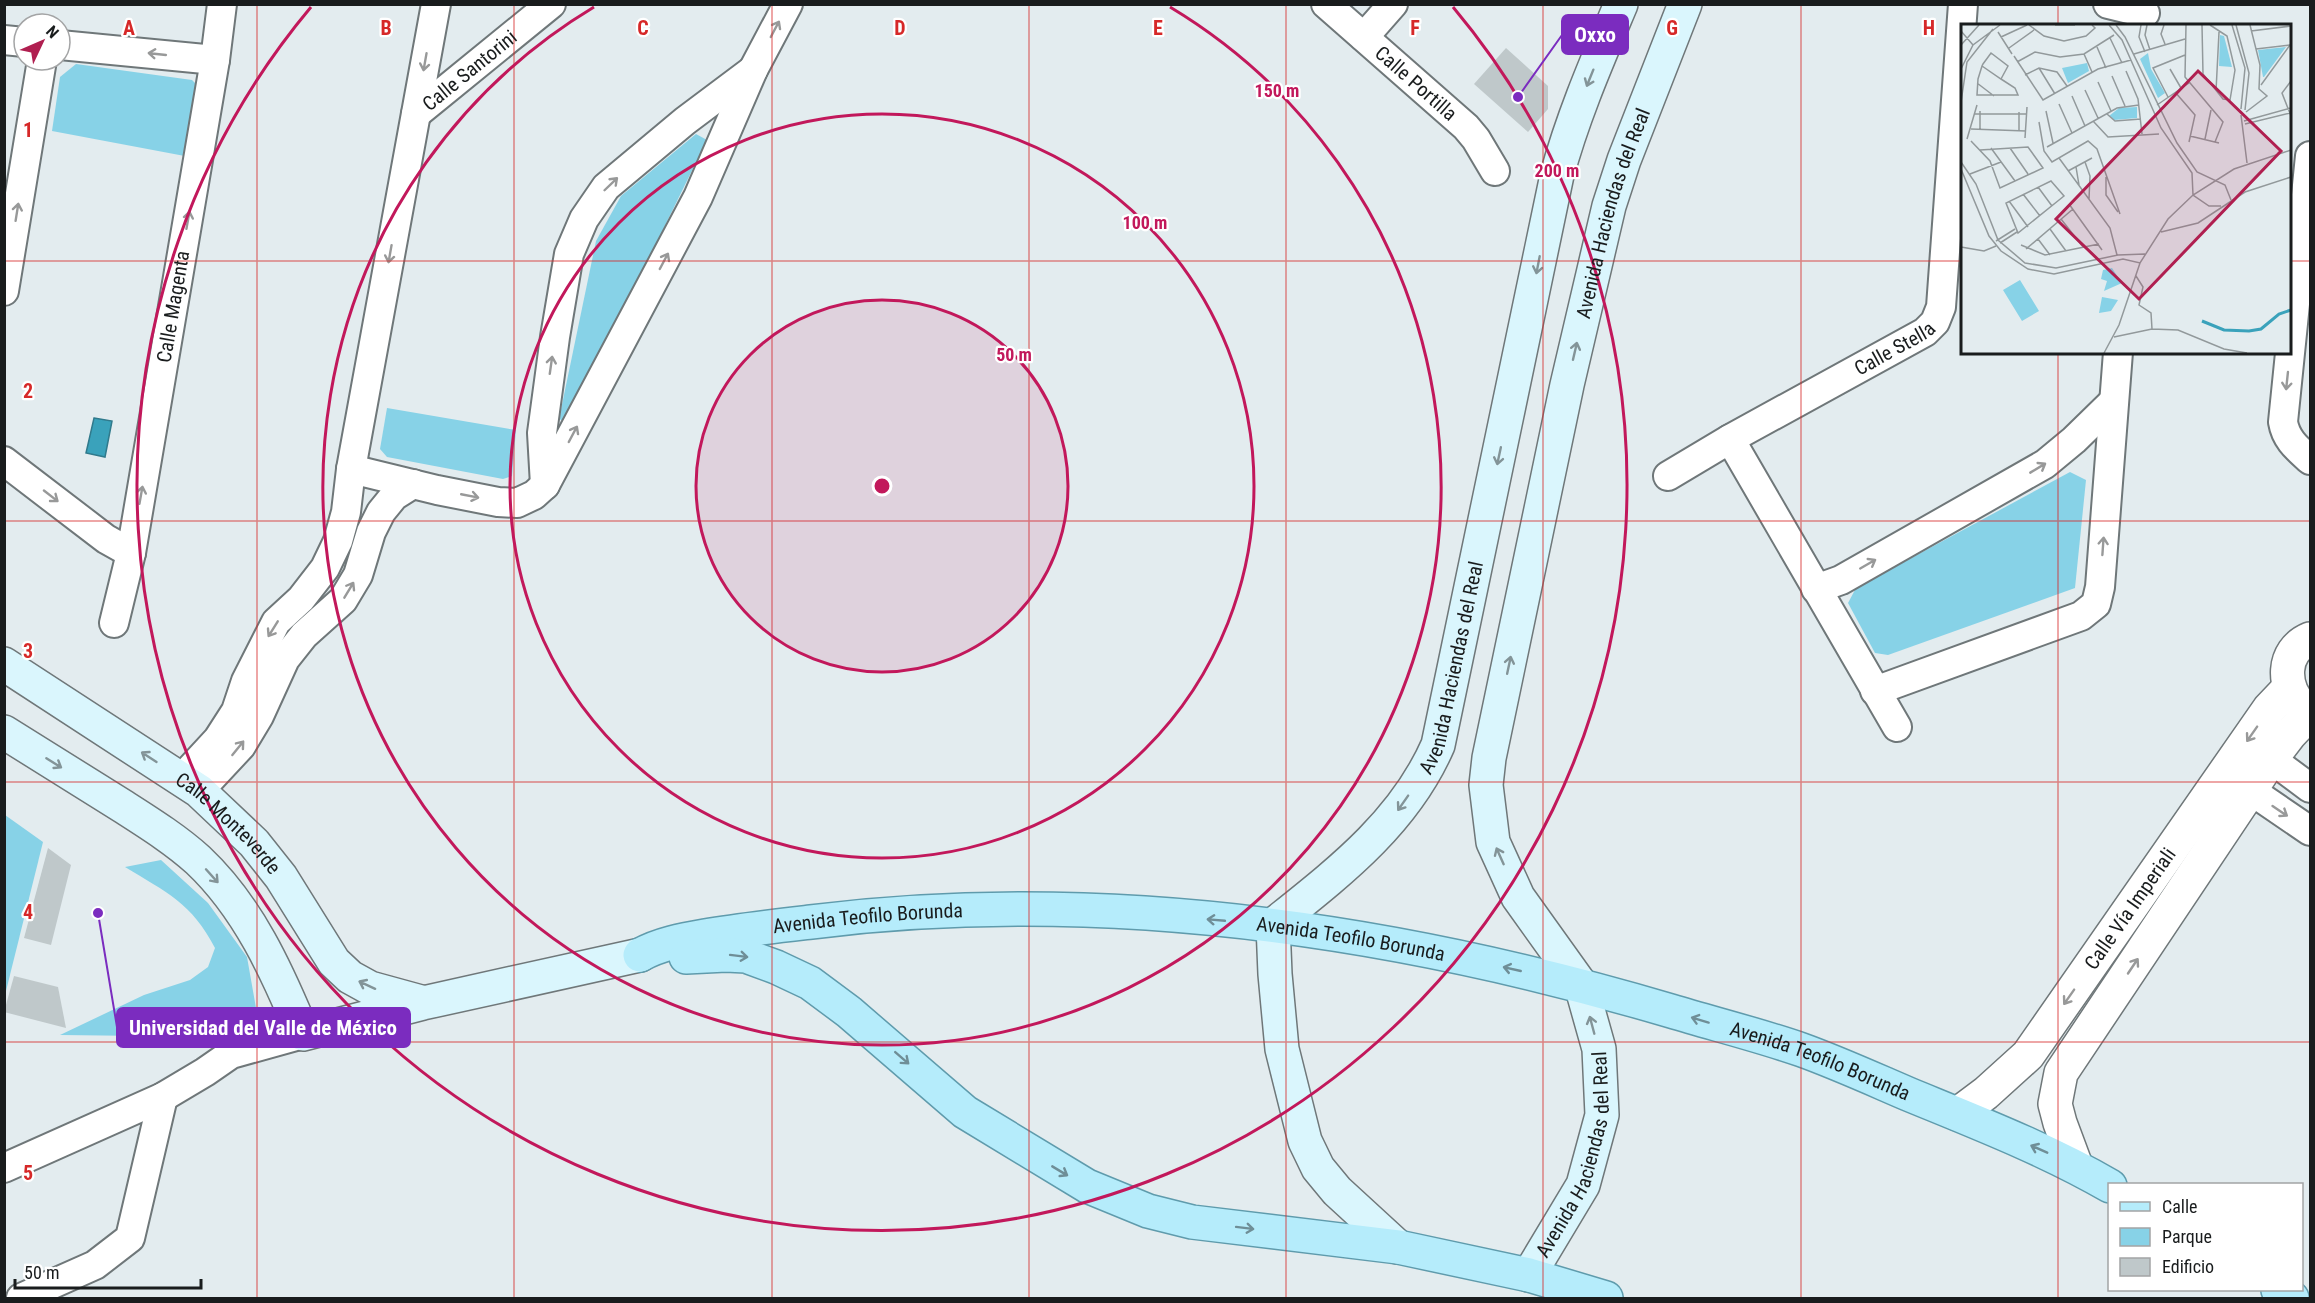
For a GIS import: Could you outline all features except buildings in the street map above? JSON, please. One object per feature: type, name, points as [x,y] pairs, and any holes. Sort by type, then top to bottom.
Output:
[{"type":"main road","name":"Avenida Haciendas del Real","points":[[1274,925],[1351,862],[1388,825],[1435,753],[1557,175],[1566,143],[1620,4]]},
{"type":"main road","name":"Avenida Haciendas del Real","points":[[1528,1275],[1583,1185],[1602,1115],[1599,1049],[1581,985],[1518,897],[1494,842],[1486,785],[1489,758],[1567,385],[1609,206],[1624,160],[1685,4]]},
{"type":"main road","points":[[1516,374],[1567,385]]},
{"type":"main road","name":"Calle Monteverde","points":[[4,664],[190,784],[254,843],[281,878],[334,962],[351,977],[370,988],[423,1003]]},
{"type":"main road","points":[[4,732],[148,823],[197,859],[231,897],[258,938],[283,985],[303,1034],[423,1003],[640,955]]},
{"type":"main road","name":"Avenida Teofilo Borunda","points":[[640,955],[659,945],[707,936],[882,913],[1009,910],[1124,912],[1274,925],[1430,951],[1581,985],[1801,1050],[1958,1114],[2076,1166],[2108,1185]]},
{"type":"main road","points":[[1274,925],[1275,974],[1282,1049],[1305,1141],[1318,1168],[1337,1191],[1398,1247]]},
{"type":"main road","name":"Avenida Teofilo Borunda","points":[[640,955],[663,960],[726,955],[746,956],[777,966],[810,983],[849,1012],[965,1112],[1087,1186],[1148,1211],[1192,1222],[1398,1247],[1528,1275],[1606,1299]]},
{"type":"street","name":"Calle Magenta","points":[[114,623],[132,553],[215,60],[222,4]]},
{"type":"street","points":[[190,784],[236,711],[246,681],[276,622],[301,599],[325,568],[338,541],[346,512],[351,469],[436,4]]},
{"type":"street","name":"Calle Santorini","points":[[416,114],[551,4]]},
{"type":"street","points":[[351,469],[498,502],[517,503],[534,495],[545,485],[698,197],[753,70],[788,4]]},
{"type":"street","name":"Calle Portilla","points":[[1326,4],[1466,127],[1495,171]]},
{"type":"street","points":[[1364,37],[1393,4]]},
{"type":"street","name":"Calle Stella","points":[[1962,24],[1963,4]]},
{"type":"street","points":[[2108,4],[2145,14]]},
{"type":"street","name":"Calle Stella","points":[[1668,476],[1730,439],[1925,332],[1935,322],[1941,307],[1961,32]]},
{"type":"street","points":[[72,46],[215,60]]},
{"type":"street","points":[[545,485],[542,433],[558,314],[569,254],[584,219],[606,187],[623,172],[685,121],[753,70]]},
{"type":"street","points":[[4,291],[40,72]]},
{"type":"street","points":[[2310,156],[2303,301],[2283,423],[2290,441],[2310,460]]},
{"type":"street","points":[[1875,691],[2081,616],[2096,604],[2100,587],[2118,354]]},
{"type":"street","points":[[1816,589],[1841,580],[2045,464],[2074,440],[2114,401]]},
{"type":"street","points":[[1730,439],[1897,727]]},
{"type":"street","points":[[4,461],[106,539],[132,553]]},
{"type":"street","points":[[190,784],[241,746],[259,716],[285,659],[304,635],[343,600],[358,575],[371,532],[381,512],[394,496],[413,484]]},
{"type":"street","points":[[2303,704],[2286,675],[2288,662],[2295,651],[2310,639]]},
{"type":"street","name":"Calle Vía Imperiali","points":[[2076,1166],[2055,1104],[2061,1073],[2290,734],[2303,704]]},
{"type":"street","name":"Calle Vía Imperiali","points":[[1958,1114],[1986,1093],[2028,1055],[2269,709],[2303,704]]},
{"type":"street","points":[[2271,759],[2310,788]]},
{"type":"street","points":[[2250,790],[2310,831]]},
{"type":"street","points":[[4,1168],[163,1096],[231,1054],[303,1034]]},
{"type":"street","points":[[2028,1055],[2061,1073]]},
{"type":"street","points":[[21,1299],[95,1265],[130,1238],[163,1096]]},
{"type":"green space","points":[[76,64],[192,80],[201,89],[190,157],[52,131],[60,77],[66,72],[72,72],[72,67]]},
{"type":"green space","points":[[696,134],[707,140],[568,423],[559,419],[596,241],[621,196]]},
{"type":"green space","points":[[387,408],[516,430],[512,476],[503,479],[387,457],[380,449]]},
{"type":"green space","points":[[2070,472],[2086,480],[2075,588],[1888,655],[1875,653],[1848,603],[1856,588]]},
{"type":"green space","points":[[5,815],[43,842],[5,995]]},
{"type":"green space","points":[[161,860],[208,903],[247,957],[256,1008],[230,1037],[60,1035],[144,995],[190,980],[208,967],[215,948],[197,920],[177,900],[125,867]]},
{"type":"shaded area","points":[[94,418],[112,421],[105,457],[86,453]]},
{"type":"place","name":"Oxxo","points":[[1518,97]]},
{"type":"place","name":"Universidad del Valle de México","points":[[98,913]]}]
